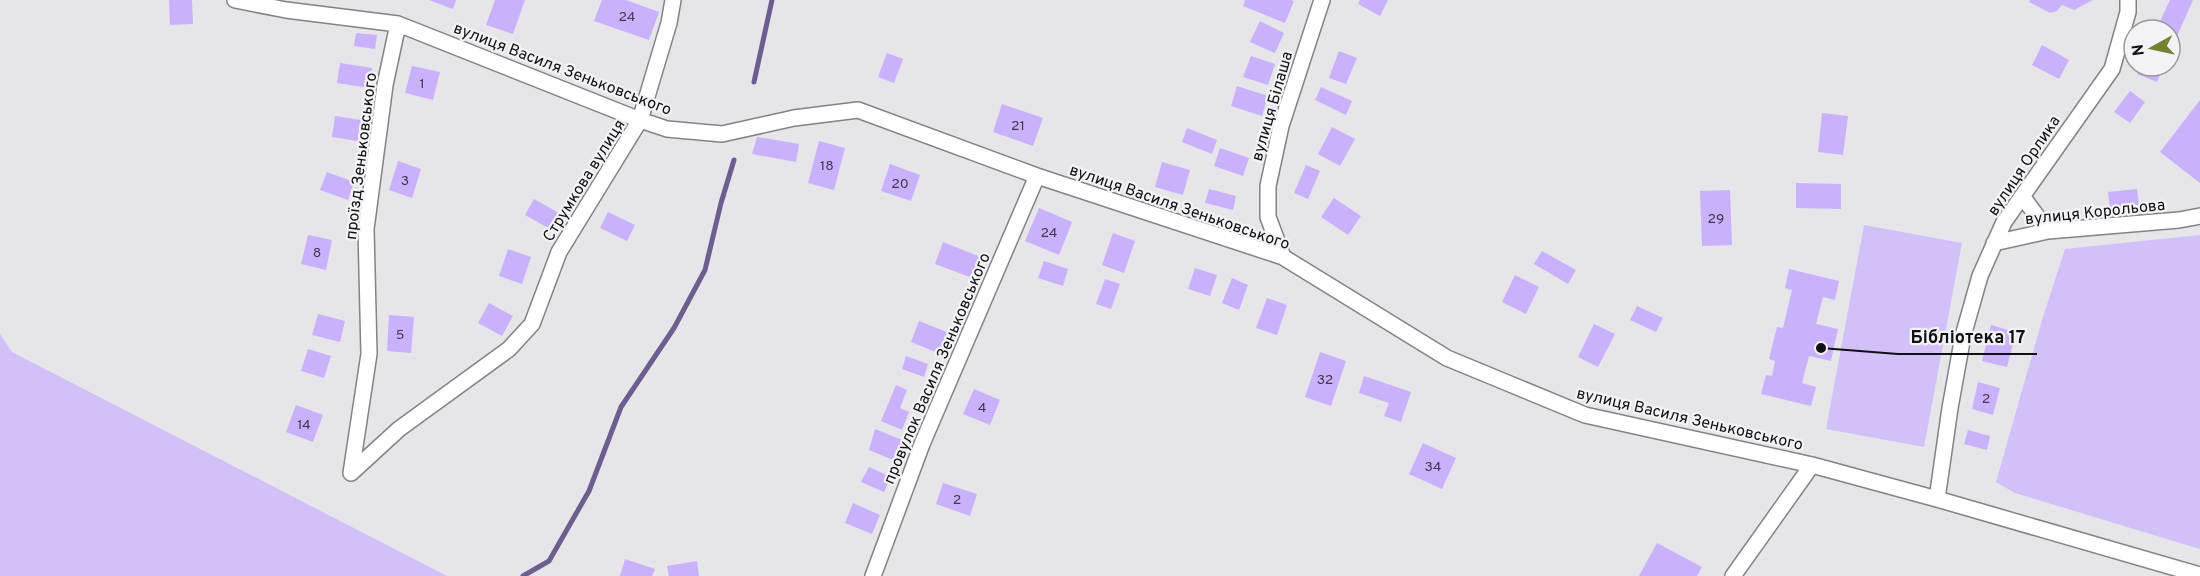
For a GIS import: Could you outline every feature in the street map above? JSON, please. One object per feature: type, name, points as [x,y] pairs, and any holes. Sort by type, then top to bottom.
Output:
[{"type":"street","name":"вулиця Василя Зеньковського","points":[[235,0],[285,10],[398,24],[667,129],[722,134],[794,118],[858,110],[1037,176],[1283,257],[1447,358],[1585,415],[1812,465],[2200,575]]},
{"type":"street","name":"Струмкова вулиця","points":[[351,473],[399,429],[509,349],[532,324],[559,252],[640,120],[669,22],[673,0]]},
{"type":"street","name":"вулиця Білаша","points":[[1283,257],[1268,217],[1268,186],[1281,126],[1323,0]]},
{"type":"street","name":"вулиця Орлика","points":[[1937,499],[1963,336],[1980,276],[2004,222],[2112,69],[2128,12],[2127,0]]},
{"type":"street","name":"проїзд Зеньковського","points":[[351,473],[369,354],[366,230],[385,85],[398,24]]},
{"type":"street","name":"провулок Василя Зеньковського","points":[[873,576],[922,444],[1037,176]]},
{"type":"street","points":[[2022,195],[2048,231]]},
{"type":"street","name":"вулиця Корольова","points":[[1994,243],[2048,231],[2179,220],[2200,216]]},
{"type":"street","points":[[1733,576],[1812,465]]},
{"type":"shaded area","points":[[1864,225],[1962,243],[1924,447],[1826,429]]},
{"type":"shaded area","points":[[2200,235],[2200,549],[2015,493],[1996,482],[2065,249]]},
{"type":"shaded area","points":[[0,334],[12,352],[447,576],[0,576]]},
{"type":"building","points":[[169,0],[192,0],[193,24],[170,25]]},
{"type":"building","points":[[429,0],[456,0],[453,9]]},
{"type":"building","points":[[495,0],[525,0],[513,34],[486,25]]},
{"type":"building","points":[[602,0],[626,0],[659,12],[649,40],[594,21]]},
{"type":"building","points":[[1245,0],[1294,1],[1285,23],[1243,6]]},
{"type":"building","points":[[1360,0],[1388,0],[1380,16],[1358,4]]},
{"type":"building","points":[[2030,0],[2093,0],[2074,10],[2062,5],[2057,11],[2050,13],[2029,2]]},
{"type":"building","points":[[2170,0],[2193,0],[2182,25],[2182,18],[2162,18]]},
{"type":"building","points":[[1260,21],[1284,33],[1275,53],[1250,42]]},
{"type":"building","points":[[356,33],[377,35],[375,49],[354,46]]},
{"type":"building","points":[[2042,45],[2069,60],[2059,79],[2032,65]]},
{"type":"building","points":[[1339,51],[1357,58],[1346,84],[1329,78]]},
{"type":"building","points":[[887,53],[903,59],[894,83],[878,77]]},
{"type":"building","points":[[1251,56],[1275,64],[1268,85],[1243,77]]},
{"type":"building","points":[[340,63],[372,68],[369,88],[337,83]]},
{"type":"building","points":[[412,66],[440,72],[433,100],[405,93]]},
{"type":"building","points":[[2147,78],[2159,78],[2157,82]]},
{"type":"building","points":[[1237,86],[1268,96],[1262,116],[1231,106]]},
{"type":"building","points":[[1321,87],[1352,101],[1346,115],[1315,100]]},
{"type":"building","points":[[2130,91],[2145,102],[2130,123],[2114,112]]},
{"type":"building","points":[[2200,100],[2200,183],[2160,152]]},
{"type":"building","points":[[1002,104],[1043,118],[1033,146],[993,132]]},
{"type":"building","points":[[1822,113],[1848,116],[1843,155],[1818,152]]},
{"type":"building","points":[[335,116],[361,120],[358,141],[332,137]]},
{"type":"building","points":[[1332,127],[1355,139],[1340,166],[1318,154]]},
{"type":"building","points":[[1187,128],[1217,140],[1212,154],[1182,142]]},
{"type":"building","points":[[757,137],[799,144],[796,162],[752,154]]},
{"type":"building","points":[[819,141],[845,148],[834,190],[808,183]]},
{"type":"building","points":[[1220,148],[1249,158],[1243,176],[1214,166]]},
{"type":"building","points":[[398,161],[421,169],[412,198],[389,190]]},
{"type":"building","points":[[1162,162],[1190,170],[1183,195],[1155,187]]},
{"type":"building","points":[[890,164],[920,175],[911,201],[881,191]]},
{"type":"building","points":[[1306,165],[1320,171],[1308,199],[1294,193]]},
{"type":"building","points":[[327,172],[354,182],[348,200],[320,190]]},
{"type":"building","points":[[1796,183],[1841,184],[1841,209],[1796,208]]},
{"type":"building","points":[[1209,189],[1236,196],[1233,210],[1205,203]]},
{"type":"building","points":[[2137,189],[2139,205],[2110,209],[2108,192]]},
{"type":"building","points":[[1730,190],[1732,245],[1702,246],[1700,191]]},
{"type":"building","points":[[1334,198],[1361,216],[1348,235],[1321,217]]},
{"type":"building","points":[[534,199],[559,213],[550,229],[525,215]]},
{"type":"building","points":[[1039,208],[1072,222],[1059,255],[1025,241]]},
{"type":"building","points":[[608,212],[635,225],[627,241],[600,228]]},
{"type":"building","points":[[1113,233],[1135,241],[1124,273],[1102,265]]},
{"type":"building","points":[[308,235],[332,240],[326,270],[301,264]]},
{"type":"building","points":[[943,242],[983,258],[975,279],[935,264]]},
{"type":"building","points":[[508,249],[531,257],[522,284],[499,276]]},
{"type":"building","points":[[1542,251],[1576,270],[1568,284],[1534,264]]},
{"type":"building","points":[[1044,261],[1068,269],[1063,286],[1038,278]]},
{"type":"building","points":[[1195,268],[1217,275],[1210,296],[1188,289]]},
{"type":"building","points":[[1789,269],[1839,281],[1835,300],[1823,297],[1816,324],[1838,329],[1831,361],[1809,356],[1802,383],[1816,387],[1811,406],[1761,394],[1766,375],[1772,376],[1775,361],[1769,359],[1777,327],[1783,328],[1792,290],[1785,288]]},
{"type":"building","points":[[1515,275],[1539,287],[1526,314],[1502,302]]},
{"type":"building","points":[[1232,278],[1248,285],[1239,310],[1222,303]]},
{"type":"building","points":[[1105,279],[1120,284],[1111,309],[1096,304]]},
{"type":"building","points":[[1267,298],[1287,305],[1277,335],[1256,328]]},
{"type":"building","points":[[489,303],[513,316],[502,336],[478,323]]},
{"type":"building","points":[[1637,306],[1663,318],[1656,332],[1630,320]]},
{"type":"building","points":[[318,314],[345,321],[340,342],[312,335]]},
{"type":"building","points":[[389,315],[414,317],[411,353],[387,351]]},
{"type":"building","points":[[919,321],[949,333],[941,354],[911,342]]},
{"type":"building","points":[[1594,324],[1615,334],[1598,367],[1578,357]]},
{"type":"building","points":[[1991,325],[2016,332],[2007,367],[1982,361]]},
{"type":"building","points":[[308,349],[331,356],[324,378],[301,371]]},
{"type":"building","points":[[1320,352],[1346,361],[1331,406],[1305,397]]},
{"type":"building","points":[[906,356],[928,364],[924,377],[902,369]]},
{"type":"building","points":[[1364,376],[1411,392],[1401,422],[1384,416],[1389,403],[1359,393]]},
{"type":"building","points":[[1978,382],[2000,388],[1993,415],[1972,409]]},
{"type":"building","points":[[896,385],[907,390],[900,408],[909,412],[902,430],[881,421]]},
{"type":"building","points":[[974,389],[1000,400],[990,425],[963,414]]},
{"type":"building","points":[[296,405],[323,415],[313,442],[286,432]]},
{"type":"building","points":[[875,429],[907,442],[898,462],[869,450]]},
{"type":"building","points":[[1968,430],[1990,436],[1987,450],[1964,444]]},
{"type":"building","points":[[1423,443],[1456,458],[1442,489],[1409,474]]},
{"type":"building","points":[[869,467],[891,477],[884,492],[861,482]]},
{"type":"building","points":[[943,483],[977,494],[970,516],[936,504]]},
{"type":"building","points":[[853,503],[880,515],[872,534],[845,523]]},
{"type":"building","points":[[1657,543],[1702,567],[1697,576],[1639,576]]},
{"type":"building","points":[[625,559],[655,569],[652,576],[620,576]]},
{"type":"building","points":[[697,561],[699,576],[669,576],[667,566]]},
{"type":"waterway","points":[[754,82],[772,0]]},
{"type":"waterway","points":[[523,576],[549,561],[589,491],[621,407],[674,328],[705,270],[734,160]]},
{"type":"place","name":"Бібліотека 17","points":[[1821,348]]}]
